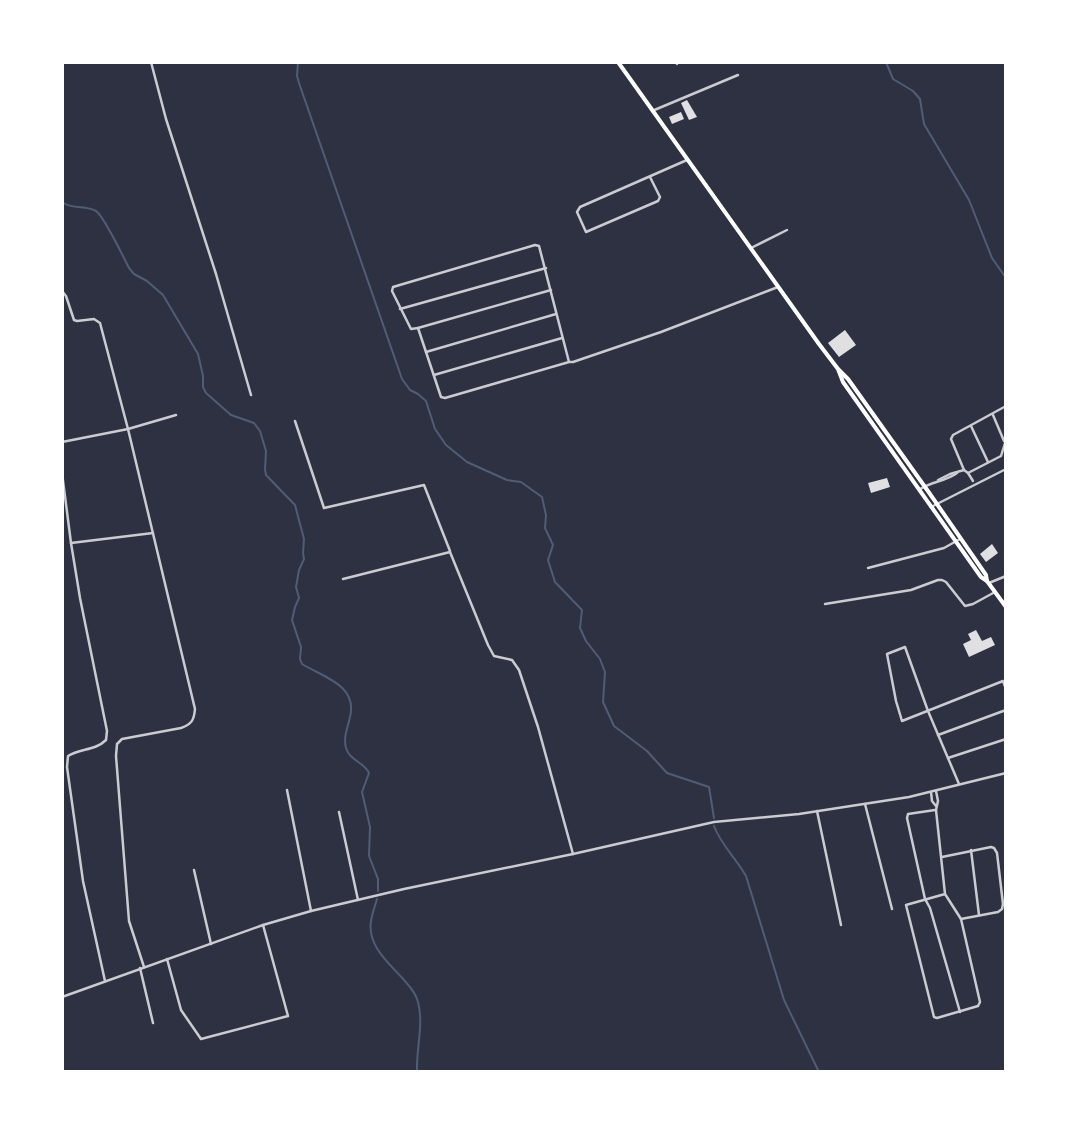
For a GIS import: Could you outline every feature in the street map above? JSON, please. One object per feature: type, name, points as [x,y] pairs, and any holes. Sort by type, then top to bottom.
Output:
[{"type":"main road","points":[[618,62],[686,160],[838,369],[848,379],[937,504],[1006,607]]},
{"type":"main road","points":[[838,369],[843,382],[919,490],[981,577],[988,582]]},
{"type":"street","points":[[151,62],[166,118],[216,274],[251,395]]},
{"type":"street","points":[[652,111],[738,75]]},
{"type":"street","points":[[650,177],[660,197],[658,201],[586,232],[577,212],[580,207],[686,160]]},
{"type":"street","points":[[751,248],[787,230]]},
{"type":"street","points":[[551,290],[411,329],[392,291],[396,285],[534,245],[539,246],[546,268],[569,362]]},
{"type":"street","points":[[400,309],[546,268]]},
{"type":"street","points":[[418,328],[441,397],[445,398],[573,362],[661,332],[778,286]]},
{"type":"street","points":[[62,291],[66,296],[74,320],[77,322],[94,319],[100,323],[128,429],[195,709],[194,720],[190,725],[122,739],[117,744],[116,756],[129,921],[144,966]]},
{"type":"street","points":[[426,352],[556,314]]},
{"type":"street","points":[[434,375],[562,338]]},
{"type":"street","points":[[973,480],[968,472],[964,470],[951,439],[953,436],[1006,406]]},
{"type":"street","points":[[968,472],[1002,454],[1005,441],[993,414]]},
{"type":"street","points":[[62,442],[128,429],[176,415]]},
{"type":"street","points":[[295,421],[324,508],[424,485],[494,656],[512,660],[519,670],[538,727],[573,854]]},
{"type":"street","points":[[971,426],[988,462]]},
{"type":"street","points":[[931,507],[1006,469]]},
{"type":"street","points":[[919,490],[941,478],[964,470]]},
{"type":"street","points":[[62,474],[71,543],[107,731],[106,740],[100,746],[74,752],[68,756],[67,767],[83,881],[105,981]]},
{"type":"street","points":[[71,543],[153,533]]},
{"type":"street","points":[[868,568],[944,548],[960,539]]},
{"type":"street","points":[[343,579],[450,552]]},
{"type":"street","points":[[988,582],[1006,576]]},
{"type":"street","points":[[825,604],[911,590],[938,580],[946,582],[966,606],[995,592]]},
{"type":"street","points":[[959,784],[928,711],[905,647],[887,654],[902,721],[928,711],[1003,681],[1006,689]]},
{"type":"street","points":[[938,735],[1006,710]]},
{"type":"street","points":[[948,758],[1006,739]]},
{"type":"street","points":[[62,997],[144,966],[263,925],[311,911],[423,884],[573,854],[714,822],[865,804],[936,791],[1006,773]]},
{"type":"street","points":[[287,790],[311,911]]},
{"type":"street","points":[[936,791],[938,801],[936,808]]},
{"type":"street","points":[[930,792],[936,808],[945,894],[962,919],[980,1002],[978,1006],[934,1018],[906,905],[945,894]]},
{"type":"street","points":[[865,804],[892,909]]},
{"type":"street","points":[[936,808],[908,814],[907,818],[925,899],[930,908],[960,1012]]},
{"type":"street","points":[[816,811],[842,925]]},
{"type":"street","points":[[339,812],[358,900]]},
{"type":"street","points":[[942,857],[990,847],[994,848],[997,853],[1002,909],[998,912],[962,919]]},
{"type":"street","points":[[971,850],[980,915]]},
{"type":"street","points":[[194,870],[211,944]]},
{"type":"street","points":[[167,959],[182,1010],[201,1039],[288,1016],[263,925]]},
{"type":"street","points":[[140,968],[153,1023]]},
{"type":"building","points":[[687,100],[697,117],[689,120],[681,103]]},
{"type":"building","points":[[681,112],[684,119],[672,124],[669,117]]},
{"type":"building","points":[[845,330],[856,345],[839,357],[828,343]]},
{"type":"building","points":[[887,478],[890,487],[871,493],[868,483]]},
{"type":"building","points":[[992,544],[998,553],[986,562],[980,554]]},
{"type":"building","points":[[976,630],[982,641],[991,637],[995,645],[969,657],[963,644],[971,640],[968,634]]},
{"type":"waterway","points":[[298,62],[297,76],[299,83],[402,379],[410,390],[426,401],[435,429],[446,445],[467,462],[507,480],[521,482],[542,497],[546,515],[545,528],[553,545],[548,560],[555,582],[582,610],[580,628],[586,641],[600,659],[605,672],[603,702],[614,726],[647,751],[667,773],[709,787],[714,818]]},
{"type":"waterway","points":[[886,62],[893,79],[913,91],[920,99],[924,124],[969,200],[992,258],[1006,278]]},
{"type":"waterway","points":[[62,202],[70,206],[96,211],[108,228],[129,268],[134,274],[147,281],[163,295],[198,354],[203,376],[203,387],[206,393],[231,415],[254,423],[260,431],[266,451],[266,475],[295,505],[304,539],[304,559],[299,570],[296,587],[299,598],[292,620],[301,647],[300,659],[302,664],[337,683],[349,697],[351,706],[345,744],[351,756],[364,766],[369,773],[362,792],[370,827],[369,856],[378,879],[378,891]]},
{"type":"waterway","points":[[714,826],[746,876],[784,1000],[819,1072]]},
{"type":"waterway","points":[[377,899],[371,921],[372,938],[380,954],[413,990],[420,1010],[417,1072]]}]
